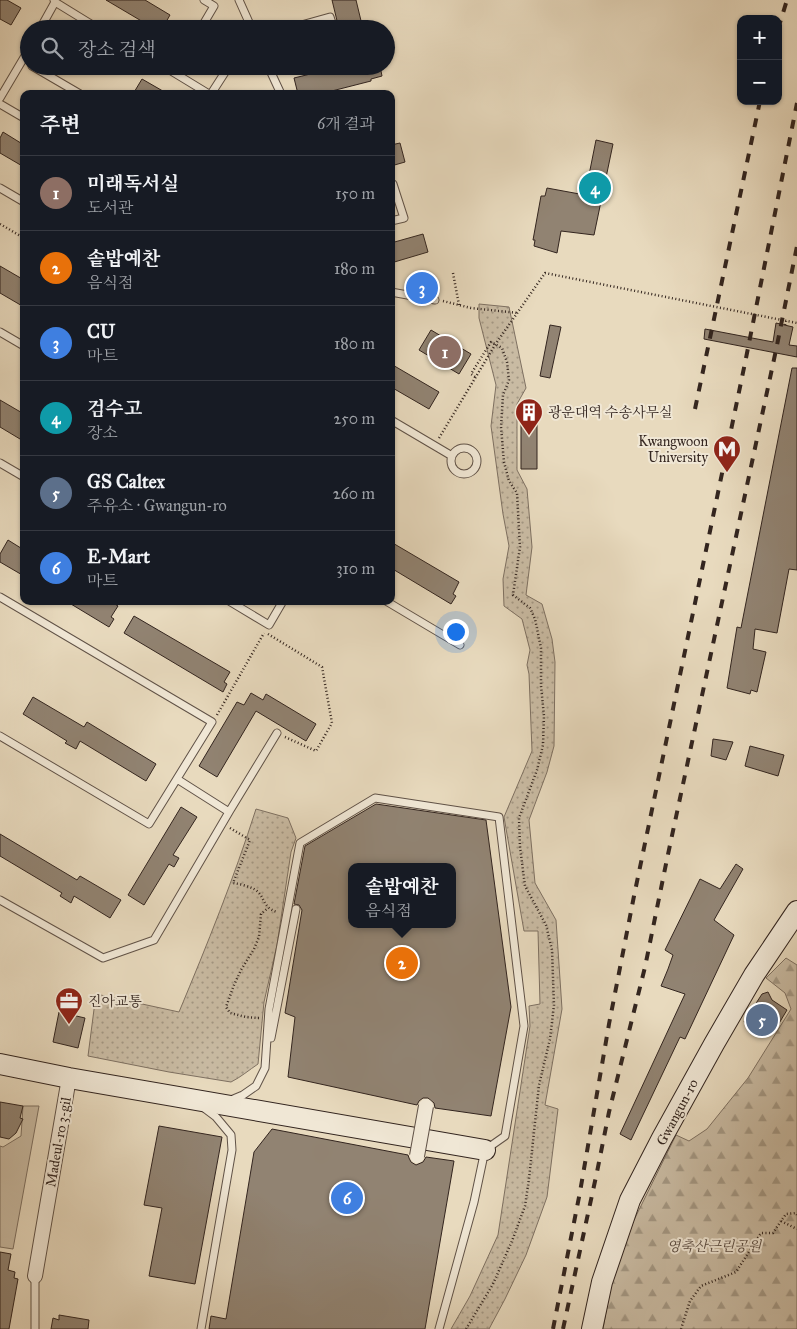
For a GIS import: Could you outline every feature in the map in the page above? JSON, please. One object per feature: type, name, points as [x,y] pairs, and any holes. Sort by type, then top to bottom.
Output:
[{"type":"street","name":"Gwangun-ro","points":[[592,1329],[602,1282],[630,1200],[714,1044],[754,975],[797,911]]},
{"type":"street","name":"Madeul-ro 3-gil","points":[[0,1064],[69,1078],[35,1276]]},
{"type":"street","points":[[69,1078],[485,1150]]},
{"type":"street","points":[[418,1156],[426,1106]]},
{"type":"lane","points":[[204,0],[214,6],[206,20]]},
{"type":"lane","points":[[239,0],[248,20]]},
{"type":"lane","points":[[44,20],[54,1],[85,20]]},
{"type":"lane","points":[[319,20],[330,17],[331,20]]},
{"type":"lane","points":[[0,98],[20,70]]},
{"type":"lane","points":[[47,75],[73,90]]},
{"type":"lane","points":[[183,75],[204,90]]},
{"type":"lane","points":[[213,90],[223,75]]},
{"type":"lane","points":[[272,75],[279,90]]},
{"type":"lane","points":[[0,104],[20,116]]},
{"type":"lane","points":[[395,187],[404,218],[395,220]]},
{"type":"lane","points":[[0,188],[20,200]]},
{"type":"lane","points":[[395,293],[435,300]]},
{"type":"lane","points":[[0,332],[20,344]]},
{"type":"lane","points":[[395,422],[452,456]]},
{"type":"lane","points":[[0,463],[20,475]]},
{"type":"lane","points":[[0,597],[212,722],[149,824],[0,736]]},
{"type":"lane","points":[[236,605],[269,625],[281,605]]},
{"type":"lane","points":[[393,605],[460,645]]},
{"type":"lane","points":[[0,900],[103,958],[154,940],[276,733]]},
{"type":"lane","points":[[177,779],[230,812]]},
{"type":"lane","points":[[265,1068],[270,1009],[300,843],[375,798],[499,817],[524,1026],[505,1136],[485,1150],[474,1202],[439,1329]]},
{"type":"lane","points":[[220,1104],[243,1095],[256,1086],[265,1068],[296,909]]},
{"type":"lane","points":[[194,1100],[216,1117],[231,1135],[232,1150],[201,1329]]},
{"type":"lane","points":[[35,1276],[35,1329]]},
{"type":"path","points":[[0,224],[20,236]]},
{"type":"path","points":[[453,273],[459,305]]},
{"type":"path","points":[[434,445],[495,345],[545,273],[797,323]]},
{"type":"path","points":[[435,300],[471,308],[518,313]]},
{"type":"path","points":[[785,325],[786,320]]},
{"type":"path","points":[[466,1329],[493,1284],[525,1206],[539,1084],[550,1039],[554,1005],[552,950],[546,925],[525,886],[520,848],[519,818],[537,770],[543,745],[544,716],[541,686],[541,648],[535,619],[530,608],[513,596],[520,547],[517,493],[509,481],[504,462],[501,428],[503,395],[509,380],[507,362],[502,348],[491,342],[471,374],[475,377]]},
{"type":"path","points":[[212,722],[265,632],[322,667],[332,723],[316,751],[276,733]]},
{"type":"path","points":[[222,824],[250,840],[233,882],[254,889],[268,908],[278,912]]},
{"type":"path","points":[[259,1018],[230,1013],[226,1007],[234,985],[257,943],[262,914],[268,908]]},
{"type":"path","points":[[681,1329],[690,1301],[702,1286],[736,1272],[761,1233],[773,1233],[786,1214],[796,1213],[797,1215]]},
{"type":"path","points":[[781,1221],[797,1229]]},
{"type":"green space","points":[[479,304],[509,307],[526,388],[517,404],[517,470],[527,489],[532,547],[526,595],[542,604],[552,639],[555,662],[554,746],[547,772],[529,820],[535,883],[556,920],[562,1009],[545,1105],[558,1109],[547,1197],[526,1255],[489,1329],[451,1329],[470,1296],[498,1235],[530,1026],[529,1006],[540,1004],[538,931],[524,931],[504,817],[532,751],[527,665],[530,650],[522,619],[504,606],[503,579],[509,546],[491,426],[496,385],[479,318]]},
{"type":"green space","points":[[256,809],[288,818],[296,838],[291,852],[277,945],[264,1002],[258,1064],[231,1082],[88,1056],[96,994],[179,1012],[220,911]]},
{"type":"green space","name":"영축산근린공원","points":[[786,958],[797,965],[797,1329],[603,1329],[611,1283],[633,1222],[676,1135],[689,1141],[707,1129],[748,1078],[791,1009],[785,993],[766,978]]},
{"type":"green space","points":[[23,1106],[39,1106],[13,1249],[0,1247],[0,1146],[3,1147],[21,1136]]},
{"type":"building","points":[[0,0],[7,0],[21,8],[11,25],[0,19]]},
{"type":"building","points":[[106,0],[145,0],[170,15],[167,20],[140,20]]},
{"type":"building","points":[[332,0],[356,0],[361,20],[337,20]]},
{"type":"building","points":[[306,75],[382,76],[371,79],[371,81],[336,90],[297,90],[294,78]]},
{"type":"building","points":[[142,79],[161,90],[135,90]]},
{"type":"building","points":[[3,132],[20,143],[20,165],[0,153],[0,138]]},
{"type":"building","points":[[596,140],[613,144],[594,235],[561,231],[557,253],[534,246],[535,240],[533,240],[541,196],[545,196],[547,188],[585,195]]},
{"type":"building","points":[[400,143],[405,162],[395,165],[395,144]]},
{"type":"building","points":[[423,234],[428,252],[395,262],[395,242]]},
{"type":"building","points":[[0,266],[20,278],[20,305],[0,293]]},
{"type":"building","points":[[776,323],[793,327],[789,345],[797,346],[797,357],[704,339],[705,329],[773,342]]},
{"type":"building","points":[[550,325],[561,327],[550,378],[540,376]]},
{"type":"building","points":[[431,330],[471,354],[459,374],[419,350]]},
{"type":"building","points":[[395,366],[439,392],[429,409],[395,389]]},
{"type":"building","points":[[792,368],[797,368],[797,570],[789,569],[777,633],[755,629],[753,649],[766,652],[757,692],[751,690],[750,694],[727,688],[737,627],[741,628]]},
{"type":"building","points":[[0,400],[20,412],[20,439],[0,427]]},
{"type":"building","name":"광운대역 수송사무실","points":[[521,404],[537,404],[537,469],[521,469]]},
{"type":"building","points":[[8,540],[20,548],[20,574],[0,562],[0,554]]},
{"type":"building","points":[[395,544],[459,582],[453,594],[456,596],[451,604],[395,570]]},
{"type":"building","points":[[73,605],[116,605],[118,606],[111,617],[114,619],[109,627]]},
{"type":"building","points":[[134,616],[230,672],[224,682],[227,684],[223,692],[124,633]]},
{"type":"building","points":[[251,693],[263,700],[266,694],[316,724],[306,741],[256,711],[217,777],[199,766],[237,702],[244,705]]},
{"type":"building","points":[[33,697],[84,727],[87,722],[156,764],[146,781],[80,741],[76,749],[65,743],[67,741],[23,714]]},
{"type":"building","points":[[713,739],[733,742],[726,760],[711,756]]},
{"type":"building","points":[[750,746],[784,755],[778,776],[745,766]]},
{"type":"building","points":[[376,804],[486,820],[511,1007],[491,1116],[435,1108],[434,1103],[428,1098],[423,1098],[417,1105],[288,1077],[295,1017],[285,1013],[302,910],[299,905],[294,904],[305,846]]},
{"type":"building","points":[[181,807],[197,817],[173,855],[179,858],[174,867],[169,864],[144,905],[128,895]]},
{"type":"building","points":[[0,834],[77,880],[80,876],[121,900],[110,918],[74,896],[71,903],[60,896],[62,893],[0,856]]},
{"type":"building","points":[[736,864],[743,869],[714,920],[734,935],[685,1039],[680,1037],[631,1140],[620,1134],[685,994],[661,986],[673,955],[665,950],[700,879],[720,889]]},
{"type":"building","points":[[768,992],[772,1000],[787,1010],[775,1030],[758,1020],[744,1022],[762,994]]},
{"type":"building","points":[[59,1012],[85,1018],[78,1048],[53,1042]]},
{"type":"building","points":[[0,1102],[23,1106],[20,1118],[23,1119],[16,1133],[9,1139],[0,1137]]},
{"type":"building","points":[[159,1126],[222,1137],[195,1284],[149,1276],[162,1208],[144,1205]]},
{"type":"building","points":[[272,1129],[408,1155],[411,1162],[416,1165],[423,1162],[426,1157],[454,1161],[425,1329],[209,1329],[211,1316],[226,1319],[254,1152]]},
{"type":"building","points":[[0,1252],[11,1254],[8,1270],[15,1272],[14,1278],[18,1279],[9,1329],[0,1329]]},
{"type":"building","points":[[59,1315],[89,1320],[88,1329],[51,1329],[53,1318],[59,1320]]},
{"type":"railway","points":[[782,16],[787,0]]},
{"type":"railway","points":[[553,1329],[634,896],[797,103]]},
{"type":"railway","points":[[695,409],[759,105]]},
{"type":"railway","points":[[563,1329],[609,1112],[645,967],[797,246]]},
{"type":"place","name":"검수고","points":[[595,188]]},
{"type":"place","name":"CU","points":[[422,288]]},
{"type":"place","name":"미래독서실","points":[[445,352]]},
{"type":"place","name":"광운대역 수송사무실","points":[[529,436]]},
{"type":"place","name":"Kwangwoon University","points":[[727,473]]},
{"type":"place","name":"솥밥예찬","points":[[402,963]]},
{"type":"place","name":"GS Caltex","points":[[762,1020]]},
{"type":"place","name":"진아교통","points":[[69,1025]]},
{"type":"place","name":"E-Mart","points":[[347,1198]]}]
